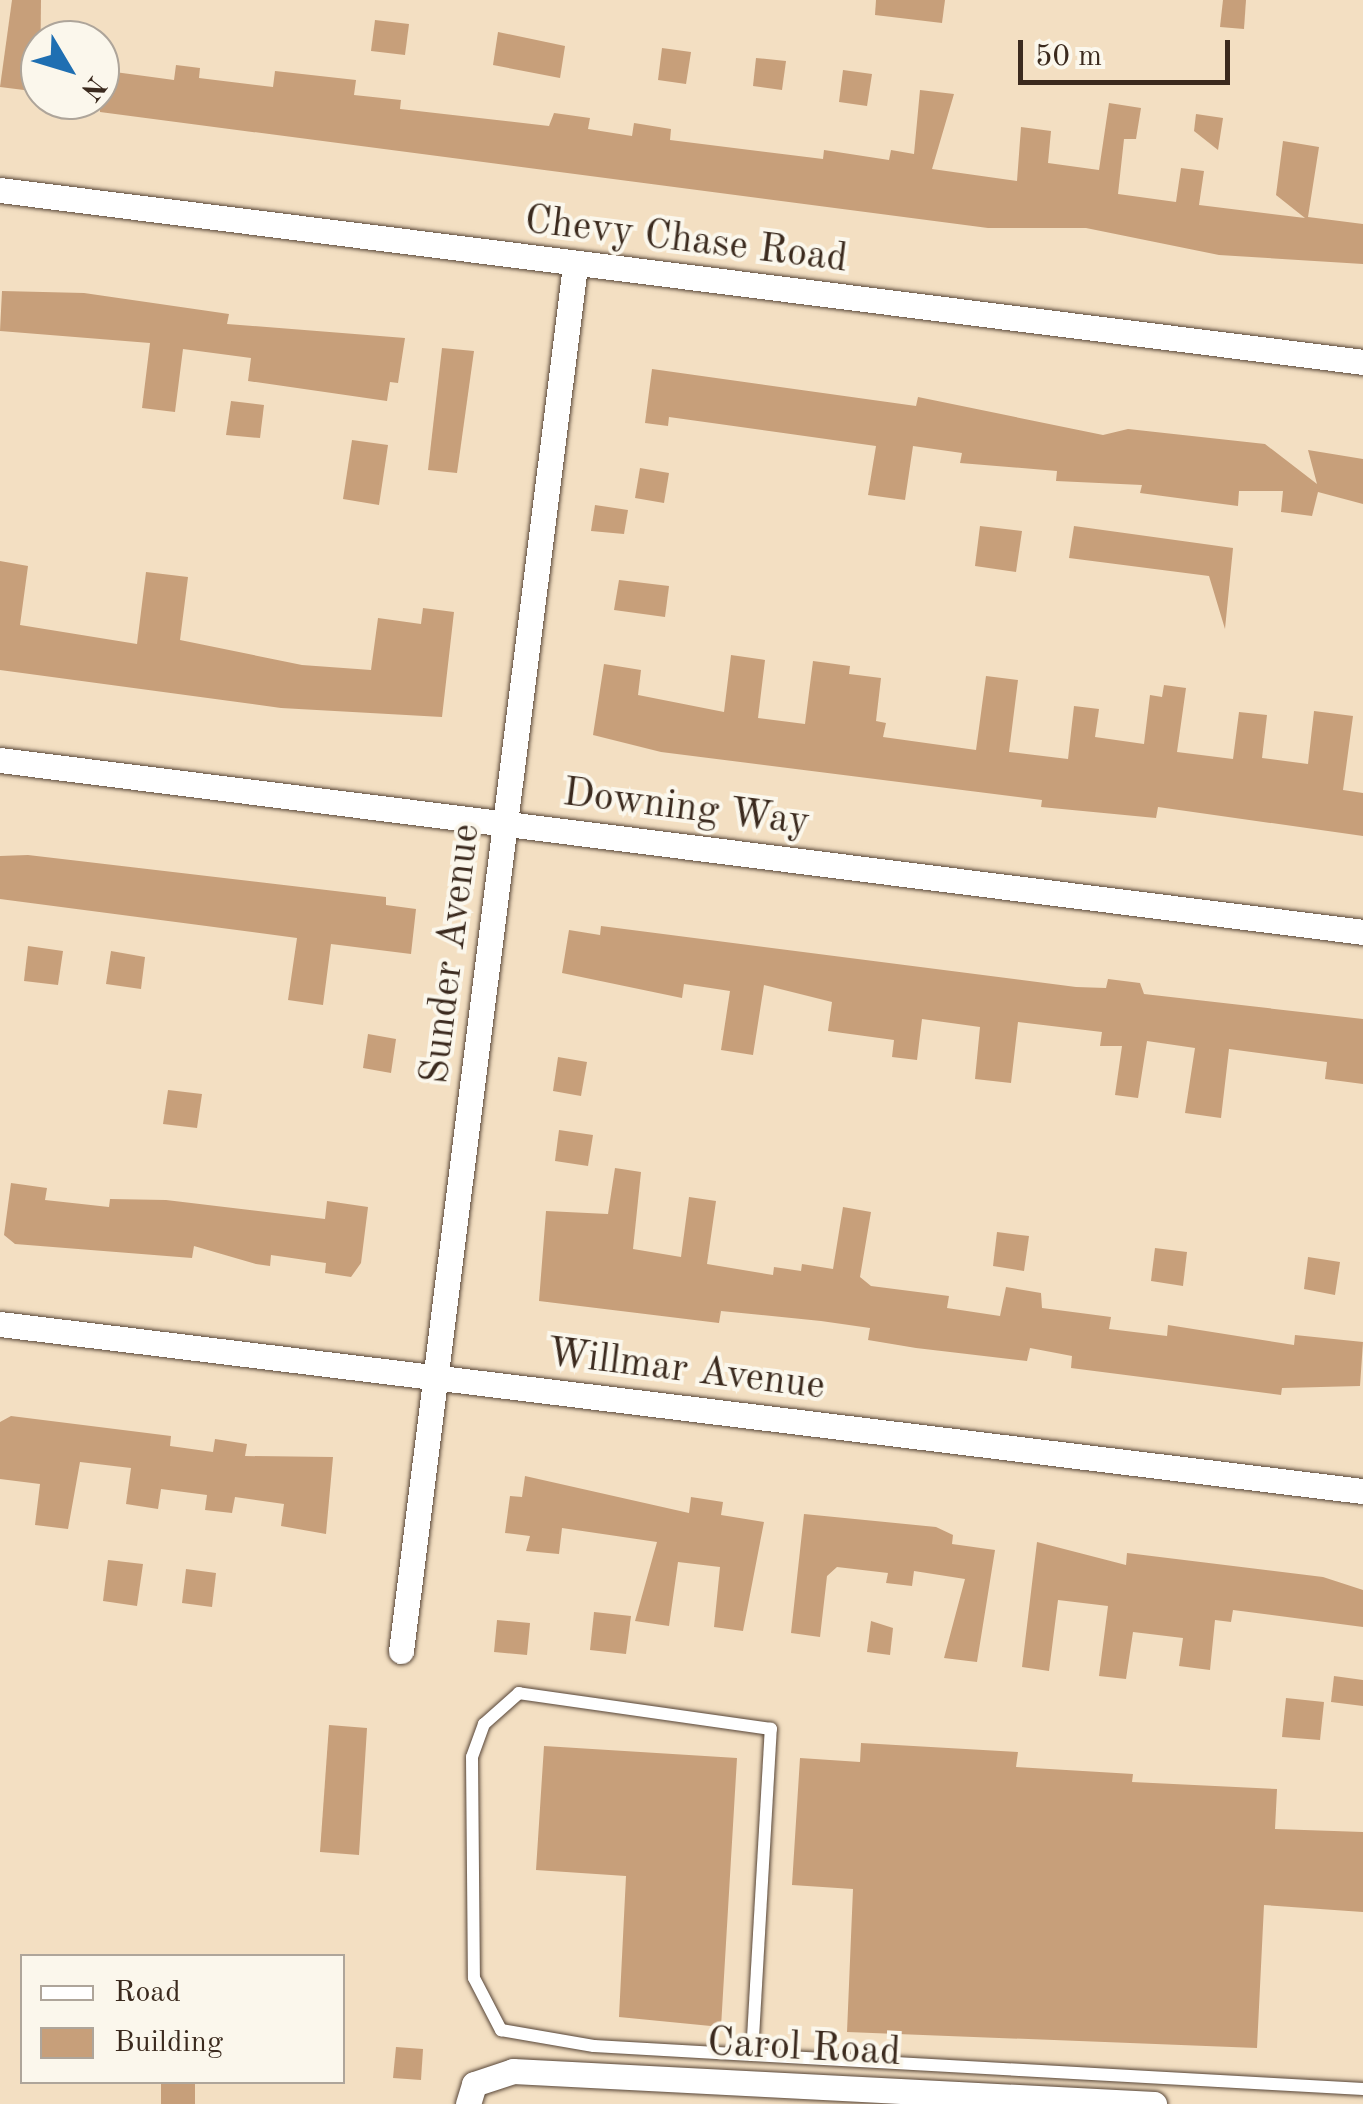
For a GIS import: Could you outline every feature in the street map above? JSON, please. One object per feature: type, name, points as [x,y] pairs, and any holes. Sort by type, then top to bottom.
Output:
[{"type":"street","name":"Chevy Chase Road","points":[[0,190],[575,266],[1363,362]]},
{"type":"street","name":"Sunder Avenue","points":[[401,1652],[575,266]]},
{"type":"street","name":"Downing Way","points":[[0,760],[1363,932]]},
{"type":"street","name":"Willmar Avenue","points":[[0,1324],[1363,1491]]},
{"type":"street","name":"Carol Road","points":[[468,2104],[474,2084],[514,2072],[1154,2104]]},
{"type":"lane","points":[[752,2055],[771,1729],[519,1694],[484,1724],[472,1758],[474,1978],[490,2018],[501,2030],[564,2042],[752,2055],[1363,2089]]},
{"type":"building","points":[[12,0],[41,0],[41,20],[20,20],[20,90],[0,87]]},
{"type":"building","points":[[876,0],[945,0],[942,23],[875,15]]},
{"type":"building","points":[[1223,0],[1246,0],[1244,29],[1220,27]]},
{"type":"building","points":[[375,20],[409,24],[405,55],[371,51]]},
{"type":"building","points":[[498,32],[565,46],[560,78],[493,65]]},
{"type":"building","points":[[662,48],[691,52],[686,84],[658,80]]},
{"type":"building","points":[[756,58],[786,61],[782,90],[753,86]]},
{"type":"building","points":[[176,65],[200,68],[199,78],[273,87],[275,71],[356,80],[354,95],[401,100],[400,109],[549,126],[554,113],[590,118],[588,129],[632,136],[634,123],[671,129],[670,140],[823,159],[824,150],[889,160],[891,150],[914,154],[920,90],[954,94],[932,169],[1017,181],[1021,127],[1051,131],[1048,163],[1099,170],[1109,103],[1141,108],[1136,139],[1124,139],[1118,194],[1176,202],[1181,168],[1204,171],[1199,205],[1305,218],[1276,195],[1283,141],[1319,147],[1308,217],[1363,224],[1363,264],[1219,255],[1086,228],[988,228],[120,115],[120,73],[174,80]]},
{"type":"building","points":[[843,70],[872,74],[867,106],[839,102]]},
{"type":"building","points":[[1196,114],[1223,118],[1218,150],[1194,131]]},
{"type":"building","points":[[2,291],[84,293],[229,314],[227,324],[405,338],[398,383],[390,382],[387,401],[248,381],[251,358],[183,349],[175,412],[142,408],[150,343],[0,331]]},
{"type":"building","points":[[442,348],[474,351],[457,473],[428,470]]},
{"type":"building","points":[[652,369],[916,406],[918,397],[1103,435],[1128,429],[1265,444],[1317,484],[1308,450],[1363,459],[1363,504],[1318,492],[1312,516],[1281,512],[1283,491],[1239,491],[1238,506],[1140,493],[1142,485],[1056,481],[1057,471],[960,463],[962,453],[913,446],[905,500],[868,495],[876,446],[669,417],[668,426],[645,423]]},
{"type":"building","points":[[231,401],[264,405],[260,438],[226,435]]},
{"type":"building","points":[[352,440],[388,445],[379,505],[343,499]]},
{"type":"building","points":[[640,468],[669,473],[664,503],[635,498]]},
{"type":"building","points":[[595,505],[628,510],[624,534],[591,531]]},
{"type":"building","points":[[980,526],[1022,531],[1016,572],[975,566]]},
{"type":"building","points":[[1074,526],[1233,548],[1225,629],[1209,576],[1069,558]]},
{"type":"building","points":[[0,561],[28,566],[20,625],[137,644],[146,572],[188,577],[180,640],[302,665],[371,670],[378,618],[421,624],[423,608],[454,612],[442,717],[281,708],[0,670]]},
{"type":"building","points":[[619,580],[669,586],[665,617],[614,610]]},
{"type":"building","points":[[731,655],[765,660],[758,718],[805,724],[813,661],[850,666],[849,674],[881,678],[876,721],[886,723],[883,737],[976,750],[986,676],[1018,680],[1009,752],[1068,759],[1074,706],[1099,709],[1095,737],[1144,744],[1150,695],[1162,697],[1164,685],[1186,688],[1177,752],[1233,759],[1239,712],[1267,715],[1262,758],[1308,764],[1314,711],[1353,716],[1343,790],[1363,793],[1363,836],[1158,807],[1156,818],[1041,807],[1042,800],[661,752],[593,735],[604,664],[641,670],[638,695],[724,712]]},
{"type":"building","points":[[28,855],[386,897],[386,905],[416,909],[411,954],[331,944],[323,1005],[288,1000],[297,938],[0,899],[0,856]]},
{"type":"building","points":[[601,926],[1076,987],[1106,988],[1108,979],[1140,983],[1144,994],[1363,1019],[1363,1084],[1325,1079],[1327,1062],[1229,1049],[1221,1118],[1185,1113],[1195,1048],[1147,1041],[1138,1098],[1115,1095],[1122,1046],[1100,1046],[1102,1032],[1018,1022],[1011,1083],[975,1079],[980,1027],[922,1019],[917,1060],[892,1057],[894,1040],[828,1031],[832,1002],[764,985],[753,1055],[721,1050],[730,991],[684,984],[682,998],[562,973],[569,930],[600,935]]},
{"type":"building","points":[[28,946],[63,951],[58,985],[24,981]]},
{"type":"building","points":[[111,951],[145,957],[141,989],[106,984]]},
{"type":"building","points":[[368,1034],[396,1039],[391,1073],[363,1068]]},
{"type":"building","points":[[558,1057],[587,1062],[581,1096],[553,1091]]},
{"type":"building","points":[[168,1090],[202,1094],[197,1128],[163,1124]]},
{"type":"building","points":[[559,1130],[593,1135],[588,1166],[555,1161]]},
{"type":"building","points":[[615,1168],[641,1172],[633,1249],[681,1257],[689,1197],[716,1201],[707,1264],[773,1275],[774,1267],[801,1271],[802,1264],[833,1269],[843,1207],[871,1212],[860,1277],[871,1286],[949,1296],[947,1308],[1000,1316],[1006,1287],[1041,1293],[1042,1308],[1111,1317],[1109,1329],[1167,1336],[1168,1325],[1294,1345],[1295,1335],[1363,1342],[1360,1386],[1282,1388],[1281,1395],[1071,1368],[1072,1356],[1030,1348],[1027,1361],[916,1348],[868,1340],[870,1328],[821,1321],[721,1311],[719,1323],[539,1301],[546,1211],[608,1214]]},
{"type":"building","points":[[11,1183],[47,1188],[45,1200],[109,1207],[110,1199],[166,1200],[325,1219],[327,1201],[368,1207],[361,1263],[351,1277],[325,1273],[326,1263],[271,1255],[270,1266],[194,1246],[192,1258],[15,1244],[4,1235]]},
{"type":"building","points":[[997,1232],[1029,1236],[1024,1271],[993,1266]]},
{"type":"building","points":[[1155,1248],[1187,1252],[1183,1286],[1151,1281]]},
{"type":"building","points":[[1308,1257],[1340,1262],[1335,1295],[1304,1289]]},
{"type":"building","points":[[11,1416],[171,1436],[170,1446],[213,1452],[215,1439],[247,1444],[245,1456],[333,1457],[326,1534],[281,1526],[284,1504],[235,1497],[232,1513],[205,1510],[207,1495],[161,1489],[158,1509],[126,1504],[131,1468],[80,1462],[68,1529],[35,1525],[40,1484],[0,1479],[0,1422]]},
{"type":"building","points":[[525,1476],[689,1513],[691,1497],[723,1502],[721,1515],[764,1522],[743,1631],[714,1627],[720,1567],[678,1562],[669,1626],[635,1621],[657,1542],[562,1528],[559,1554],[526,1551],[530,1536],[505,1533],[510,1496],[522,1497]]},
{"type":"building","points":[[804,1514],[936,1527],[953,1535],[952,1544],[995,1550],[977,1662],[944,1658],[965,1579],[914,1571],[912,1586],[886,1583],[888,1573],[837,1567],[827,1576],[820,1637],[791,1633]]},
{"type":"building","points":[[1037,1542],[1126,1565],[1127,1553],[1323,1577],[1363,1590],[1363,1627],[1233,1610],[1231,1622],[1215,1620],[1210,1670],[1179,1666],[1183,1638],[1133,1632],[1126,1679],[1099,1676],[1108,1606],[1058,1600],[1049,1671],[1022,1667]]},
{"type":"building","points":[[108,1560],[143,1564],[137,1606],[103,1601]]},
{"type":"building","points":[[186,1569],[216,1573],[212,1607],[182,1603]]},
{"type":"building","points":[[594,1612],[631,1616],[626,1654],[590,1650]]},
{"type":"building","points":[[497,1620],[530,1623],[527,1655],[494,1652]]},
{"type":"building","points":[[871,1621],[893,1628],[890,1655],[867,1652]]},
{"type":"building","points":[[1334,1676],[1363,1680],[1363,1706],[1331,1702]]},
{"type":"building","points":[[1286,1698],[1324,1702],[1320,1740],[1282,1737]]},
{"type":"building","points":[[329,1725],[367,1728],[359,1855],[320,1852]]},
{"type":"building","points":[[861,1743],[1018,1752],[1016,1767],[1133,1774],[1132,1782],[1277,1789],[1275,1829],[1363,1832],[1363,1912],[1264,1905],[1257,2048],[847,2032],[853,1889],[792,1885],[800,1758],[860,1762]]},
{"type":"building","points":[[544,1746],[737,1758],[721,2027],[619,2017],[626,1876],[536,1870]]},
{"type":"building","points":[[396,2047],[423,2049],[421,2080],[393,2078]]},
{"type":"building","points":[[161,2084],[195,2084],[195,2104],[161,2104]]}]
